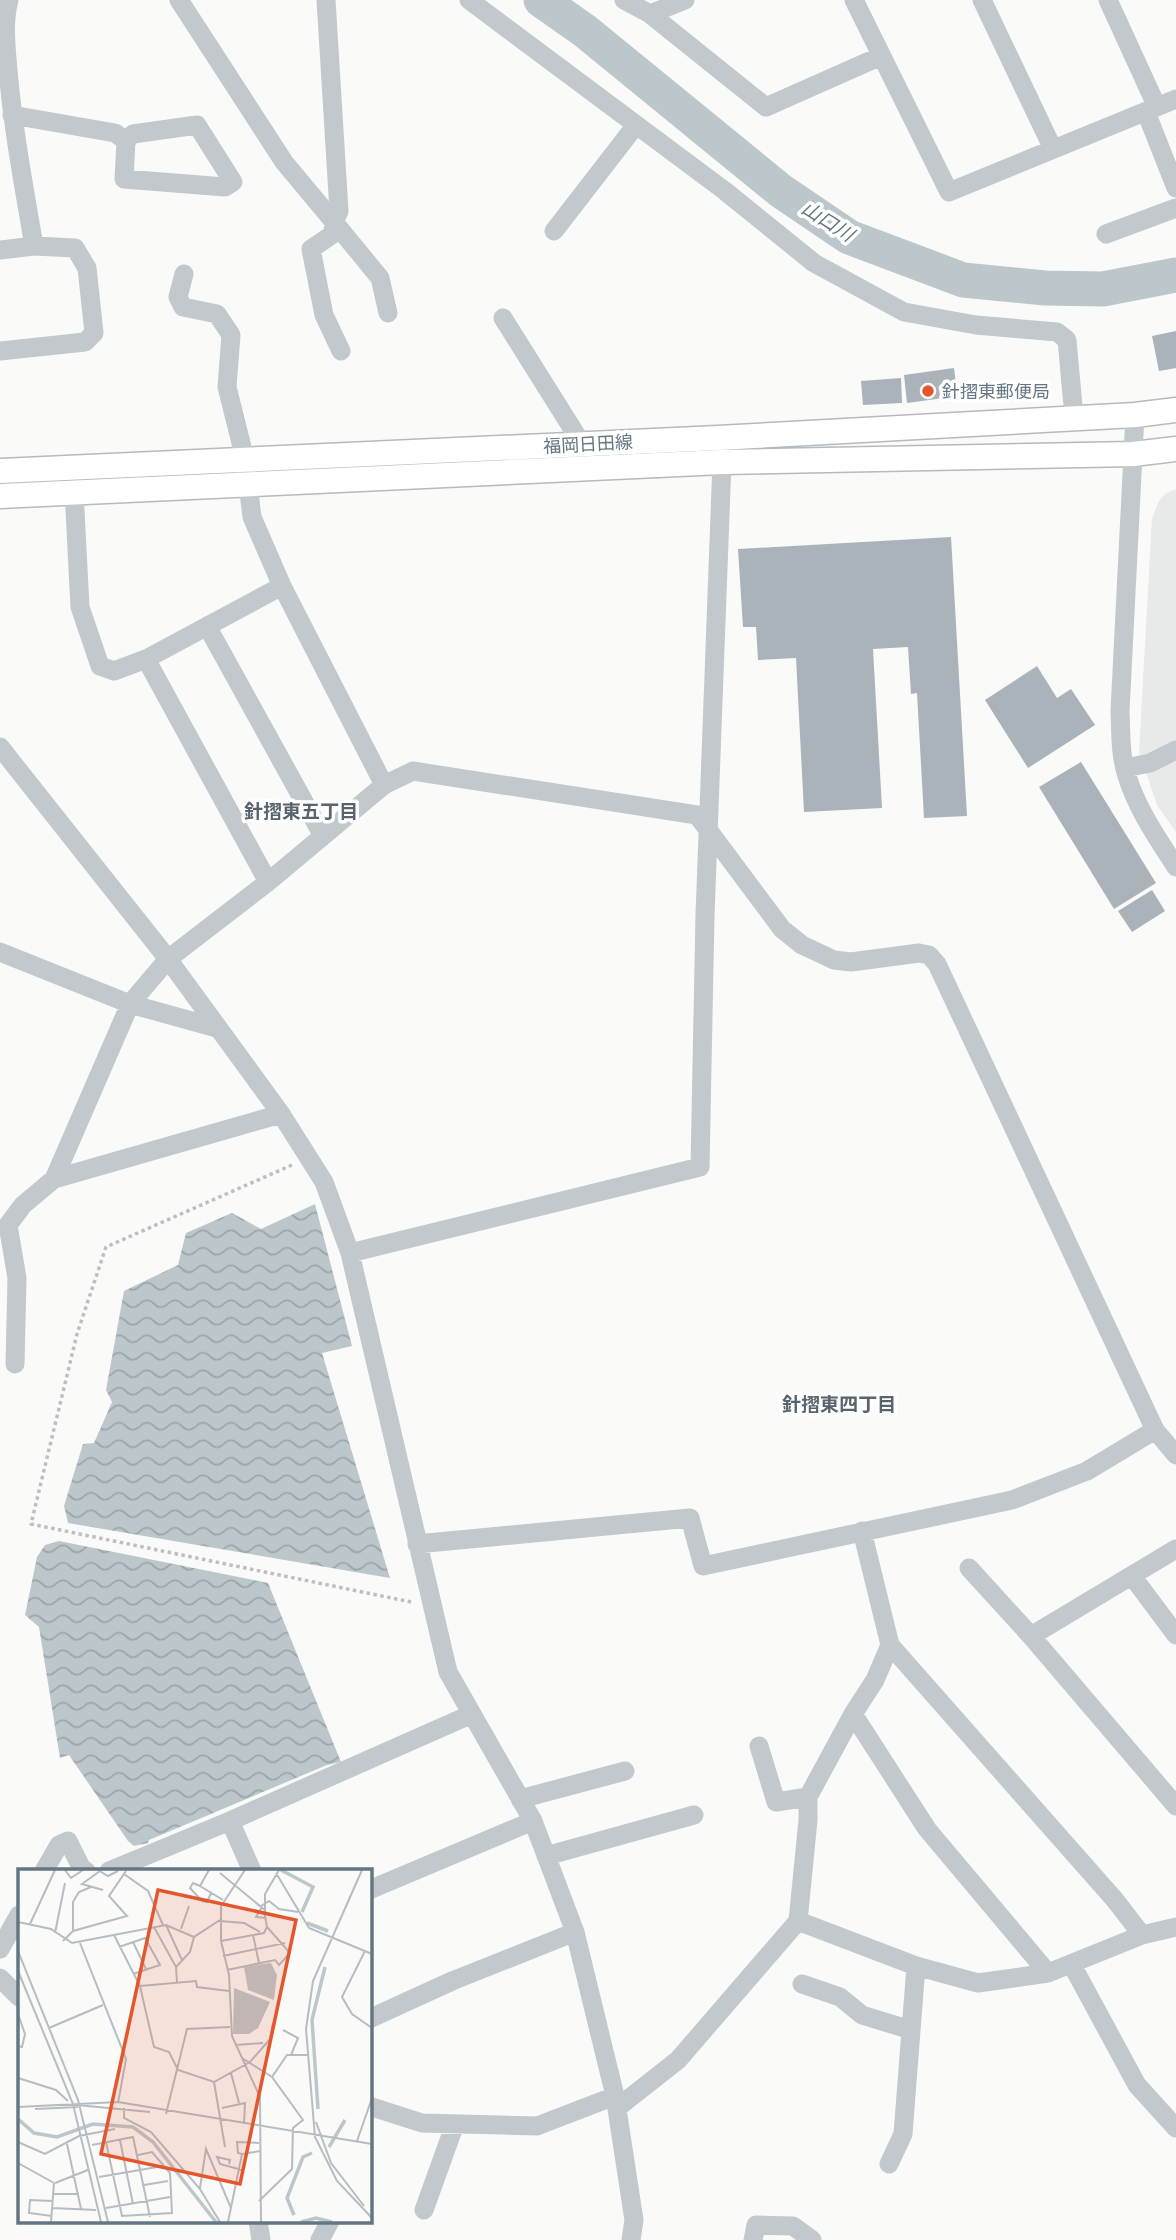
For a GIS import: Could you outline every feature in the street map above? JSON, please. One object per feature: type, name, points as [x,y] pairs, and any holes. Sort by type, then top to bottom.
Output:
[{"type":"main road","name":"福岡日田線","points":[[0,496],[248,485],[583,457],[720,450],[1176,410]]},
{"type":"main road","name":"福岡日田線","points":[[720,450],[1133,454],[1176,449]]},
{"type":"main road","name":"福岡日田線","points":[[0,471],[245,459],[583,457]]},
{"type":"street","points":[[9,0],[6,11],[9,152],[34,246]]},
{"type":"street","points":[[179,0],[284,162],[380,278],[388,313]]},
{"type":"street","points":[[326,0],[339,211],[333,234],[312,249],[324,315],[341,351]]},
{"type":"street","points":[[470,0],[725,191],[814,263],[904,312],[976,325],[1057,332],[1067,340],[1074,417]]},
{"type":"street","points":[[624,0],[650,14],[765,107],[881,56]]},
{"type":"street","points":[[650,14],[685,0]]},
{"type":"street","points":[[854,0],[949,191],[1176,99]]},
{"type":"street","points":[[982,0],[1053,149]]},
{"type":"street","points":[[1108,0],[1151,109],[1176,188]]},
{"type":"street","points":[[7,109],[115,133],[126,141]]},
{"type":"street","points":[[197,125],[233,182],[225,187],[124,179],[126,141],[133,134],[197,125]]},
{"type":"street","points":[[554,231],[636,125]]},
{"type":"street","points":[[1106,234],[1176,208]]},
{"type":"street","points":[[0,250],[34,246],[75,247],[87,268],[94,333],[85,342],[0,352]]},
{"type":"street","points":[[184,274],[178,297],[183,307],[218,314],[231,335],[228,387],[245,459],[252,517],[282,586],[384,785]]},
{"type":"street","points":[[503,317],[583,457]]},
{"type":"street","points":[[1135,415],[1120,711],[1121,751],[1143,814],[1176,867]]},
{"type":"street","points":[[351,1253],[699,1167],[720,450]]},
{"type":"street","points":[[74,491],[80,607],[100,666],[114,671],[146,659],[282,586]]},
{"type":"street","points":[[207,626],[323,836]]},
{"type":"street","points":[[146,659],[268,882]]},
{"type":"street","points":[[0,747],[168,959],[281,1114],[324,1182],[351,1253],[430,1606],[448,1672],[533,1821],[575,1932],[616,2102],[634,2220],[631,2240]]},
{"type":"street","points":[[1125,768],[1150,762],[1176,750]]},
{"type":"street","points":[[54,1179],[130,1004],[168,959],[268,882],[384,785],[413,771],[697,815],[782,929],[802,946],[834,960],[851,962],[919,953],[929,955],[937,964],[1155,1430],[1176,1455]]},
{"type":"street","points":[[0,952],[130,1004],[217,1028]]},
{"type":"street","points":[[15,1364],[17,1278],[8,1226],[23,1205],[54,1179],[281,1114]]},
{"type":"street","points":[[417,1544],[690,1518],[703,1566],[1012,1500],[1087,1471],[1155,1430]]},
{"type":"street","points":[[862,1531],[890,1645],[1115,1900],[1142,1935]]},
{"type":"street","points":[[1031,1636],[1176,1549]]},
{"type":"street","points":[[969,1568],[1031,1636],[1176,1806]]},
{"type":"street","points":[[1132,1576],[1176,1635]]},
{"type":"street","points":[[371,2107],[422,2123],[537,2126],[616,2102],[678,2060],[798,1921],[808,1797],[874,1680],[890,1645]]},
{"type":"street","points":[[114,1869],[472,1714]]},
{"type":"street","points":[[853,1714],[927,1829],[1048,1973]]},
{"type":"street","points":[[759,1746],[776,1802],[808,1797]]},
{"type":"street","points":[[520,1799],[625,1771]]},
{"type":"street","points":[[546,1856],[694,1815]]},
{"type":"street","points":[[230,1821],[251,1869]]},
{"type":"street","points":[[371,1889],[533,1821]]},
{"type":"street","points":[[45,1869],[58,1845],[68,1841],[83,1869]]},
{"type":"street","points":[[0,1949],[18,1917]]},
{"type":"street","points":[[798,1921],[916,1966],[978,1983],[1048,1973],[1142,1935],[1176,1927]]},
{"type":"street","points":[[371,2018],[452,1981],[575,1932]]},
{"type":"street","points":[[1072,1965],[1137,2085],[1176,2128]]},
{"type":"street","points":[[889,2164],[903,2133],[916,1966]]},
{"type":"street","points":[[0,1978],[18,1996]]},
{"type":"street","points":[[802,1983],[841,1997],[862,2015],[911,2030]]},
{"type":"street","points":[[424,2210],[455,2124]]},
{"type":"street","points":[[258,2222],[261,2240]]},
{"type":"street","points":[[320,2240],[329,2222]]},
{"type":"street","points":[[754,2240],[756,2225],[793,2226],[812,2240]]},
{"type":"path","points":[[309,1157],[106,1247],[77,1334],[31,1524],[430,1606]]},
{"type":"shaded area","points":[[1176,489],[1176,832],[1157,805],[1139,752],[1152,518],[1159,501],[1165,494]]},
{"type":"water","points":[[315,1204],[352,1346],[322,1353],[390,1578],[68,1523],[64,1506],[83,1444],[94,1443],[112,1402],[106,1390],[124,1291],[178,1265],[186,1233],[232,1213],[261,1229]]},
{"type":"water","points":[[59,1541],[268,1583],[341,1762],[327,1765],[149,1840],[148,1843],[134,1846],[69,1755],[60,1758],[39,1627],[25,1615],[37,1557],[45,1545]]},
{"type":"building","points":[[1176,331],[1176,368],[1159,371],[1152,336]]},
{"type":"building","name":"針摺東郵便局","points":[[954,368],[956,384],[949,385],[951,397],[907,403],[904,375]]},
{"type":"building","points":[[901,378],[902,403],[863,405],[861,381]]},
{"type":"building","points":[[951,537],[967,816],[924,818],[917,693],[911,694],[908,647],[873,649],[882,808],[804,812],[796,658],[758,660],[756,627],[743,627],[738,549]]},
{"type":"building","points":[[1037,666],[1057,698],[1071,689],[1095,725],[1028,768],[985,700]]},
{"type":"building","points":[[1081,762],[1156,883],[1114,909],[1039,787]]},
{"type":"building","points":[[1152,890],[1165,911],[1132,932],[1118,911]]},
{"type":"waterway","name":"山口川","points":[[541,0],[585,31],[781,191],[849,237],[963,280],[1045,288],[1103,289],[1176,275]]},
{"type":"place","name":"針摺東郵便局","points":[[928,391]]},
{"type":"district","name":"針摺東五丁目","points":[[301,811]]},
{"type":"district","name":"針摺東四丁目","points":[[839,1404]]}]
